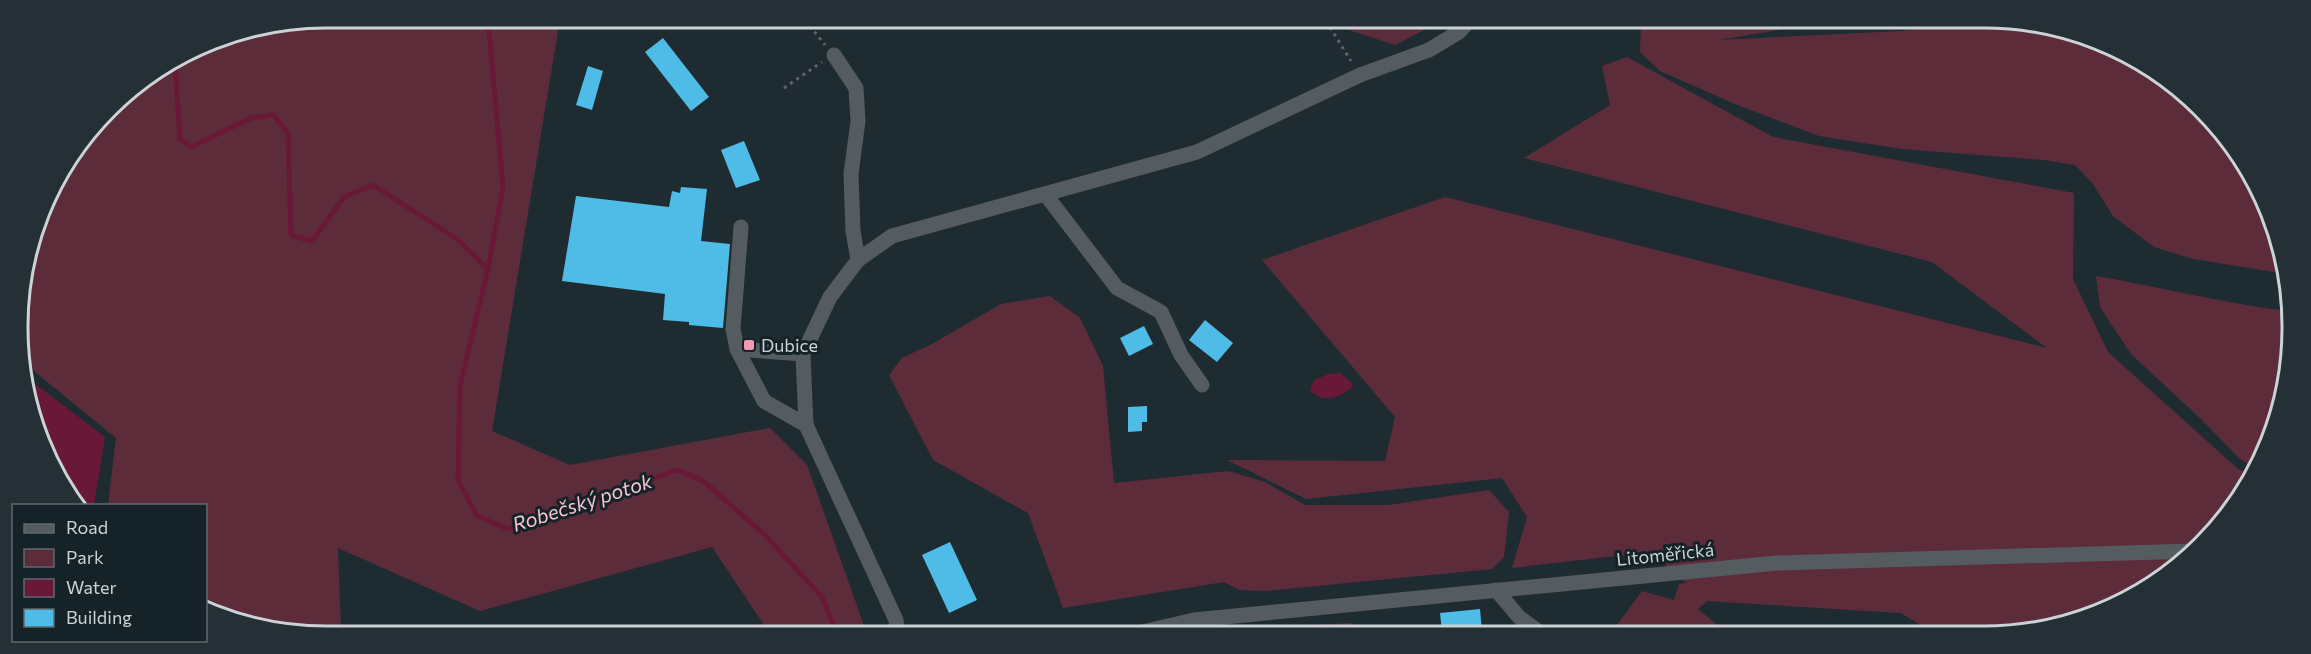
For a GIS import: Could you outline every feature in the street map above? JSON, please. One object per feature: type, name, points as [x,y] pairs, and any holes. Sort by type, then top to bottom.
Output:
[{"type":"street","points":[[896,626],[806,425],[803,354],[830,297],[858,260],[892,236],[1197,152],[1360,75],[1429,50],[1463,28]]},
{"type":"street","points":[[834,55],[856,88],[858,121],[851,174],[853,231],[858,260]]},
{"type":"street","points":[[1046,195],[1117,288],[1161,312],[1181,355],[1202,385]]},
{"type":"street","points":[[741,227],[733,329],[737,349],[764,401],[806,425]]},
{"type":"street","points":[[737,349],[803,354]]},
{"type":"street","name":"Litoměřická","points":[[1168,626],[1194,620],[1777,563],[2181,551]]},
{"type":"street","points":[[1496,590],[1531,626]]},
{"type":"path","points":[[784,88],[834,55],[812,28]]},
{"type":"path","points":[[1330,28],[1360,75]]},
{"type":"green space","points":[[327,28],[559,28],[492,431],[570,465],[770,428],[807,465],[864,626],[765,626],[712,547],[480,611],[338,548],[341,626],[307,625],[269,620],[231,610],[207,600],[207,504],[108,504],[116,438],[31,369],[28,327],[34,269],[44,231],[59,195],[90,145],[130,103],[161,79],[195,59],[231,44],[269,34]]},
{"type":"green space","points":[[1343,28],[1428,28],[1395,45]]},
{"type":"green space","points":[[1641,28],[1790,28],[1719,40],[1924,28],[1984,28],[2042,34],[2080,44],[2133,68],[2166,90],[2195,116],[2221,145],[2243,178],[2260,213],[2278,272],[2193,259],[2154,247],[2113,216],[2093,184],[2075,165],[2045,160],[1902,149],[1819,136],[1735,104],[1660,71],[1640,52]]},
{"type":"green space","points":[[1627,57],[1773,137],[2074,193],[2073,279],[2108,352],[2245,473],[2221,509],[2181,551],[2133,586],[2080,610],[2042,620],[1984,626],[1922,626],[1901,613],[1707,601],[1698,609],[1716,624],[1714,626],[1616,626],[1642,591],[1674,600],[1679,584],[1686,583],[1651,552],[1512,568],[1527,517],[1502,478],[1306,499],[1227,460],[1385,461],[1395,417],[1262,260],[1445,197],[2047,348],[1932,262],[1524,158],[1610,105],[1602,66]]},
{"type":"green space","points":[[2096,276],[2282,310],[2282,347],[2277,385],[2267,423],[2249,465],[2240,459],[2131,354],[2100,307]]},
{"type":"green space","points":[[1050,296],[1080,318],[1103,366],[1114,483],[1228,471],[1265,482],[1305,505],[1389,505],[1489,490],[1509,512],[1504,557],[1492,569],[1265,591],[1239,590],[1224,582],[1063,608],[1028,513],[933,460],[889,375],[902,358],[932,344],[1001,304]]},
{"type":"green space","points":[[1351,623],[1355,626],[1301,626]]},
{"type":"water","points":[[1340,373],[1353,386],[1338,396],[1321,397],[1310,390],[1314,380],[1329,374]]},
{"type":"water","points":[[34,383],[105,437],[94,504],[87,504],[68,476],[51,441]]},
{"type":"building","points":[[663,38],[709,97],[691,111],[645,52]]},
{"type":"building","points":[[588,66],[603,71],[592,110],[576,105]]},
{"type":"building","points":[[744,141],[760,180],[736,188],[721,150]]},
{"type":"building","points":[[681,187],[707,189],[701,241],[730,244],[723,328],[663,320],[665,294],[562,281],[576,196],[669,207],[672,191],[680,193]]},
{"type":"building","points":[[1205,320],[1233,343],[1217,362],[1189,340]]},
{"type":"building","points":[[1144,326],[1153,344],[1129,356],[1120,338]]},
{"type":"building","points":[[1147,406],[1147,422],[1142,422],[1142,431],[1128,432],[1128,407]]},
{"type":"building","points":[[950,542],[977,600],[949,613],[922,555]]},
{"type":"building","points":[[1480,609],[1481,626],[1441,626],[1440,613]]},
{"type":"waterway","name":"Robečský potok","points":[[489,28],[503,187],[488,269],[460,386],[458,480],[477,516],[508,529],[678,470],[703,481],[764,534],[822,597],[834,626]]},
{"type":"waterway","points":[[175,70],[180,139],[191,147],[251,118],[273,115],[288,133],[291,235],[312,241],[344,197],[373,185],[457,239],[488,269]]},
{"type":"place","name":"Dubice","points":[[749,345]]}]
